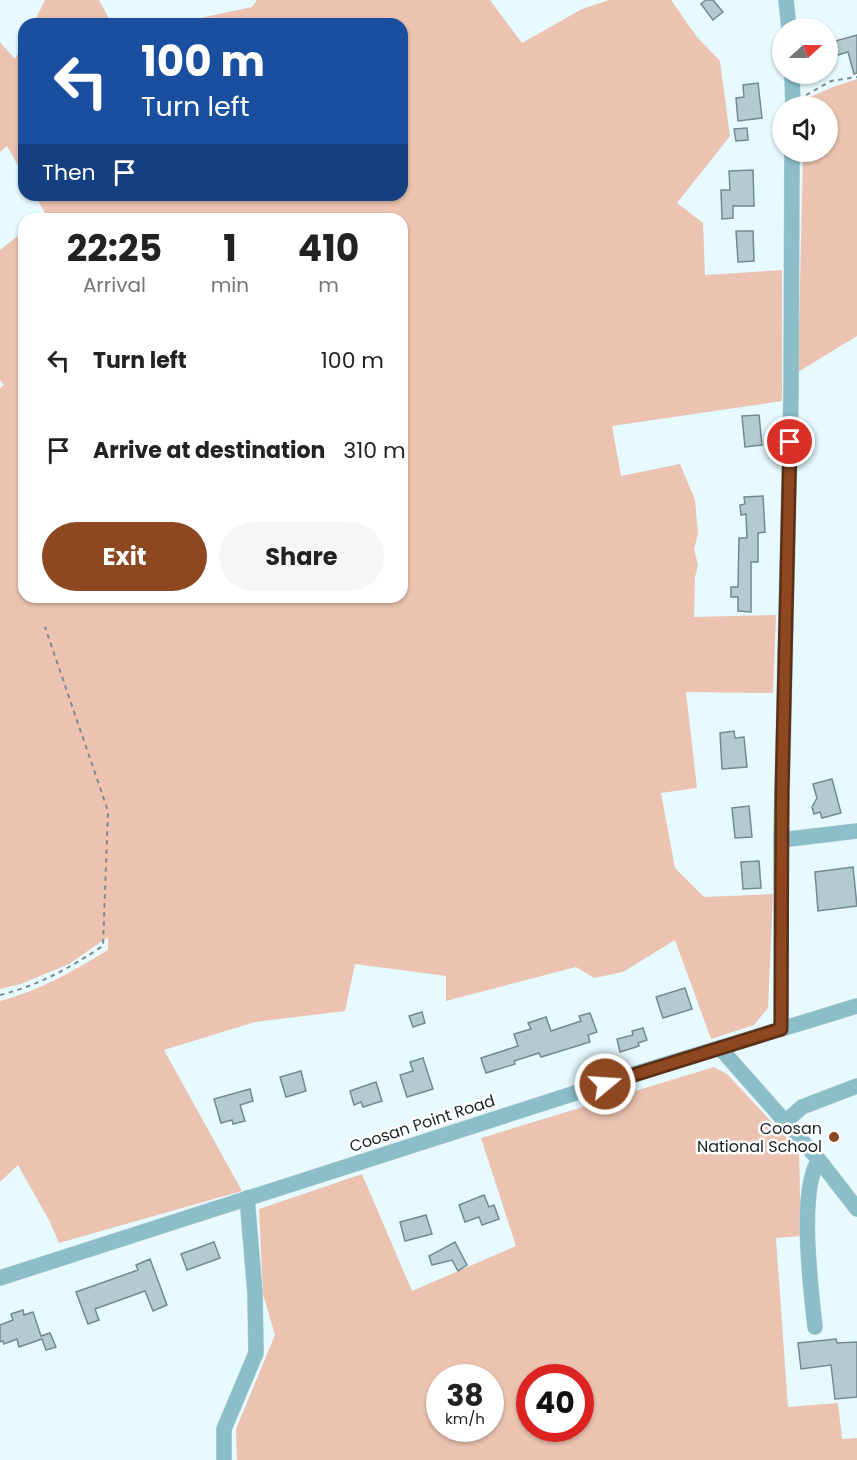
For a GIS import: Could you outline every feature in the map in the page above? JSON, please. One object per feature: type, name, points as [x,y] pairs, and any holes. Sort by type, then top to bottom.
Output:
[{"type":"street","points":[[786,0],[788,18]]},
{"type":"street","points":[[781,1029],[781,840],[791,407],[792,162]]},
{"type":"street","points":[[781,840],[857,831]]},
{"type":"street","name":"Coosan Point Road","points":[[0,1278],[857,1006]]},
{"type":"street","points":[[720,1048],[819,1160],[857,1209]]},
{"type":"street","points":[[785,1122],[802,1107],[857,1086]]},
{"type":"street","points":[[815,1327],[809,1272],[809,1184],[812,1169],[819,1160]]},
{"type":"street","points":[[224,1460],[224,1429],[256,1353],[255,1293],[247,1198]]},
{"type":"path","points":[[807,96],[831,81],[857,77]]},
{"type":"path","points":[[0,995],[18,991],[63,972],[103,946],[108,811],[45,627]]},
{"type":"shaded area","points":[[45,0],[99,0],[109,18],[36,18]]},
{"type":"shaded area","points":[[257,0],[490,0],[522,43],[582,9],[609,0],[671,0],[697,37],[720,61],[730,136],[677,203],[703,223],[705,275],[782,270],[782,401],[612,426],[621,476],[680,464],[695,500],[698,534],[694,549],[698,565],[695,577],[694,617],[776,615],[773,693],[686,692],[697,788],[661,793],[675,868],[704,897],[773,894],[768,1008],[754,1025],[711,1039],[675,940],[623,972],[594,978],[576,967],[446,1001],[446,976],[355,964],[345,1011],[255,1022],[164,1050],[242,1191],[59,1243],[50,1222],[18,1165],[0,1182],[0,1001],[42,986],[95,958],[108,950],[108,937],[69,964],[21,984],[0,989],[0,388],[4,385],[0,380],[0,250],[18,236],[18,603],[408,603],[408,213],[45,213],[38,201],[408,201],[408,18],[200,18],[252,7]]},
{"type":"shaded area","points":[[0,42],[15,59],[18,53],[18,165],[7,146],[0,152]]},
{"type":"shaded area","points":[[857,79],[857,336],[798,372],[803,162],[838,162],[838,96],[812,96]]},
{"type":"shaded area","points":[[714,1067],[727,1074],[799,1151],[801,1236],[776,1238],[788,1407],[838,1403],[842,1439],[857,1438],[857,1460],[237,1460],[236,1429],[275,1335],[263,1294],[259,1209],[362,1174],[412,1291],[516,1246],[481,1138]]},
{"type":"building","points":[[706,0],[713,0],[723,12],[713,20],[701,4]]},
{"type":"building","points":[[857,35],[857,73],[854,74],[848,52],[838,55],[838,40]]},
{"type":"building","points":[[758,83],[762,118],[738,121],[736,98],[744,97],[743,85]]},
{"type":"building","points":[[747,128],[748,140],[736,141],[734,129]]},
{"type":"building","points":[[753,170],[754,206],[733,206],[733,218],[722,219],[721,190],[730,190],[729,171]]},
{"type":"building","points":[[736,231],[753,231],[754,261],[738,262]]},
{"type":"building","points":[[759,415],[762,445],[745,447],[742,416]]},
{"type":"building","points":[[763,496],[765,532],[758,533],[758,562],[751,562],[751,612],[738,611],[738,597],[731,597],[731,587],[738,587],[739,538],[747,538],[746,514],[741,515],[740,505],[745,504],[744,497]]},
{"type":"building","points":[[734,731],[735,738],[744,737],[747,767],[722,769],[720,733]]},
{"type":"building","points":[[832,779],[841,813],[822,818],[820,812],[814,814],[812,807],[817,798],[813,784]]},
{"type":"building","points":[[749,806],[752,837],[735,838],[732,808]]},
{"type":"building","points":[[759,861],[761,888],[743,889],[741,862]]},
{"type":"building","points":[[853,867],[857,906],[818,911],[815,872]]},
{"type":"building","points":[[685,988],[692,1009],[663,1018],[656,997]]},
{"type":"building","points":[[422,1012],[425,1023],[413,1027],[409,1016]]},
{"type":"building","points":[[590,1013],[597,1032],[588,1035],[590,1042],[541,1057],[539,1053],[514,1061],[515,1064],[486,1073],[481,1058],[518,1046],[514,1034],[531,1029],[528,1023],[546,1017],[551,1031],[581,1021],[579,1016]]},
{"type":"building","points":[[643,1028],[647,1040],[638,1043],[639,1046],[620,1052],[617,1039],[633,1035],[632,1031]]},
{"type":"building","points":[[423,1058],[433,1089],[407,1097],[400,1075],[413,1071],[410,1062]]},
{"type":"building","points":[[301,1071],[306,1091],[286,1097],[280,1077]]},
{"type":"building","points":[[376,1082],[382,1101],[363,1107],[361,1102],[354,1105],[350,1091]]},
{"type":"building","points":[[250,1089],[253,1101],[240,1105],[245,1121],[233,1124],[232,1120],[221,1123],[214,1099]]},
{"type":"building","points":[[484,1195],[489,1207],[494,1205],[499,1219],[482,1225],[479,1217],[465,1222],[459,1205]]},
{"type":"building","points":[[426,1215],[432,1234],[405,1241],[400,1222]]},
{"type":"building","points":[[214,1242],[220,1258],[187,1270],[181,1254]]},
{"type":"building","points":[[455,1242],[467,1265],[458,1271],[452,1260],[432,1265],[429,1256]]},
{"type":"building","points":[[150,1259],[167,1305],[153,1311],[145,1291],[95,1309],[99,1320],[88,1324],[76,1292],[138,1270],[136,1265]]},
{"type":"building","points":[[23,1310],[24,1315],[33,1312],[41,1336],[50,1333],[56,1347],[46,1350],[42,1339],[19,1347],[17,1339],[4,1344],[3,1341],[0,1342],[0,1325],[13,1320],[11,1314]]},
{"type":"building","points":[[836,1339],[837,1343],[857,1342],[857,1397],[835,1399],[831,1365],[801,1369],[798,1343]]},
{"type":"place","name":"Coosan National School","points":[[834,1137]]},
{"type":"route","points":[[605,1084],[781,1029],[781,840],[790,442]]}]
